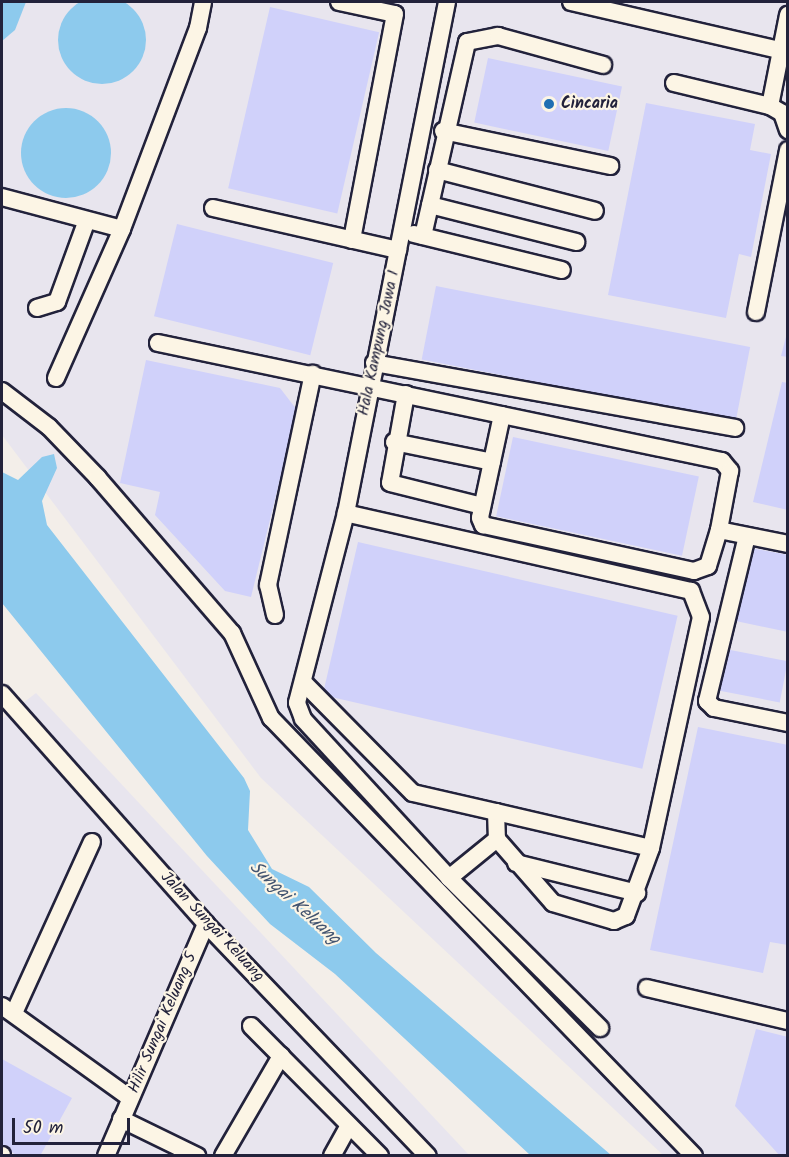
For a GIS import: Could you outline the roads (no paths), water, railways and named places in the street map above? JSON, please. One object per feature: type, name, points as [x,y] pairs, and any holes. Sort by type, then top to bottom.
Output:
[{"type":"street","points":[[56,378],[122,229],[198,28],[203,2]]},
{"type":"street","points":[[339,2],[395,14],[352,240]]},
{"type":"street","name":"Hala Kampung Jawa 1","points":[[447,2],[369,386],[346,513],[305,684],[297,703],[303,719],[449,878],[600,1028]]},
{"type":"street","points":[[571,2],[784,51]]},
{"type":"street","points":[[770,106],[784,51],[788,15]]},
{"type":"street","points":[[423,236],[443,131],[467,42],[498,36],[603,65]]},
{"type":"street","points":[[674,83],[770,106],[782,113],[788,130]]},
{"type":"street","points":[[443,131],[610,166]]},
{"type":"street","points":[[756,312],[788,150]]},
{"type":"street","points":[[437,170],[596,211]]},
{"type":"street","points":[[2,197],[122,229]]},
{"type":"street","points":[[430,205],[576,242]]},
{"type":"street","points":[[213,208],[398,250]]},
{"type":"street","points":[[37,308],[57,302],[87,220]]},
{"type":"street","points":[[402,230],[562,270]]},
{"type":"street","points":[[158,343],[726,463],[730,471],[719,530],[708,566],[694,571],[492,529],[480,518],[502,416]]},
{"type":"street","points":[[374,363],[735,428]]},
{"type":"street","points":[[275,615],[268,585],[313,374]]},
{"type":"street","points":[[2,391],[57,435],[225,624],[271,718],[694,1155]]},
{"type":"street","points":[[406,394],[394,442],[390,483],[482,506]]},
{"type":"street","points":[[394,442],[492,462]]},
{"type":"street","points":[[346,513],[691,591],[701,617],[651,848],[637,893],[626,916],[614,921],[553,903],[497,839],[496,812]]},
{"type":"street","points":[[719,530],[788,544]]},
{"type":"street","points":[[747,536],[707,701],[714,708],[788,723]]},
{"type":"street","points":[[305,684],[413,793],[651,848]]},
{"type":"street","name":"Jalan Sungai Keluang","points":[[2,694],[206,924],[418,1152]]},
{"type":"street","points":[[449,878],[497,839]]},
{"type":"street","points":[[92,842],[8,1009],[130,1098]]},
{"type":"street","points":[[515,862],[637,893]]},
{"type":"street","name":"Hilir Sungai Keluang 5","points":[[106,1155],[206,924]]},
{"type":"street","points":[[647,988],[788,1021]]},
{"type":"street","points":[[251,1026],[374,1153]]},
{"type":"street","points":[[223,1155],[281,1056]]},
{"type":"street","points":[[122,1119],[197,1155]]},
{"type":"street","points":[[332,1155],[349,1125]]},
{"type":"water","points":[[93,-4],[111,-4],[127,3],[139,15],[146,31],[146,49],[139,65],[127,77],[111,84],[93,84],[77,77],[65,65],[58,49],[58,31],[65,15],[77,3]]},
{"type":"water","points":[[2,2],[26,2],[15,30],[2,41]]},
{"type":"water","points":[[66,108],[83,112],[98,121],[107,136],[111,153],[107,170],[98,185],[83,194],[66,198],[49,194],[34,185],[25,170],[21,153],[25,136],[34,121],[49,112]]},
{"type":"water","name":"Sungai Keluang","points":[[54,454],[57,468],[42,501],[47,525],[244,778],[250,791],[248,830],[272,869],[309,887],[376,953],[611,1155],[530,1155],[335,974],[270,924],[207,856],[2,603],[2,472],[18,480],[42,457]]},
{"type":"place","name":"Cincaria","points":[[549,104]]}]
